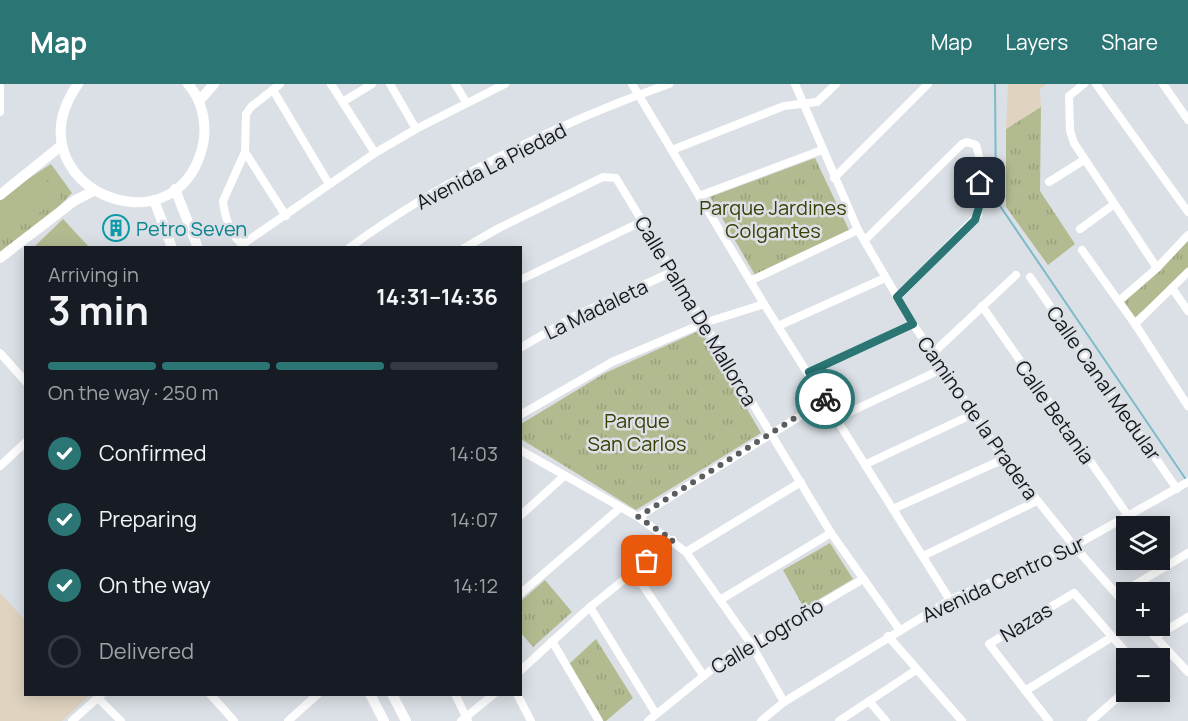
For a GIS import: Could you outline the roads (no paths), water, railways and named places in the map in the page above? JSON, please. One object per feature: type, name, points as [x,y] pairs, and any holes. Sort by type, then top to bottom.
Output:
[{"type":"main road","points":[[78,84],[64,111],[62,145],[73,171],[93,191],[116,201],[131,203],[154,200],[175,189],[189,176],[200,159],[205,140],[205,120],[199,101],[188,84]]},
{"type":"main road","points":[[199,101],[214,84]]},
{"type":"main road","points":[[0,195],[62,145]]},
{"type":"main road","points":[[175,189],[197,246]]},
{"type":"main road","points":[[0,258],[74,201],[93,191]]},
{"type":"main road","points":[[154,200],[171,246]]},
{"type":"main road","points":[[371,696],[384,721]]},
{"type":"main road","points":[[393,696],[405,721]]},
{"type":"street","points":[[331,84],[344,101],[375,153]]},
{"type":"street","points":[[344,101],[372,84]]},
{"type":"street","points":[[390,84],[416,129]]},
{"type":"street","points":[[455,84],[466,102]]},
{"type":"street","points":[[329,184],[277,87],[251,107],[246,114],[245,152],[223,201],[236,239],[243,244],[375,153],[466,102],[505,84]]},
{"type":"street","points":[[632,84],[764,304],[809,372],[950,600]]},
{"type":"street","name":"Avenida La Piedad","points":[[352,246],[447,184],[639,94],[669,84]]},
{"type":"street","name":"Camino de la Pradera","points":[[795,84],[858,230],[913,324],[971,415],[1004,459],[1074,546],[1116,593]]},
{"type":"street","points":[[672,150],[784,106],[817,102],[836,84]]},
{"type":"street","points":[[834,178],[928,84]]},
{"type":"street","points":[[1084,84],[1071,93],[1069,100],[1072,138],[1083,160],[1157,268]]},
{"type":"street","points":[[1096,84],[1188,212]]},
{"type":"street","points":[[1163,84],[1188,120]]},
{"type":"street","points":[[0,87],[0,107]]},
{"type":"street","points":[[865,240],[962,144],[972,142],[978,150],[980,160],[979,207],[975,220],[897,297]]},
{"type":"street","points":[[699,196],[822,150]]},
{"type":"street","points":[[245,152],[286,216]]},
{"type":"street","points":[[1049,182],[1083,160]]},
{"type":"street","name":"Calle Palma De Mallorca","points":[[468,246],[603,177],[610,177],[621,183],[641,222],[831,533],[899,629]]},
{"type":"street","points":[[1080,229],[1113,205]]},
{"type":"street","points":[[522,279],[641,222]]},
{"type":"street","points":[[750,280],[858,230]]},
{"type":"street","points":[[1119,301],[1157,268],[1188,235]]},
{"type":"street","points":[[1082,250],[1135,324],[1188,406]]},
{"type":"street","name":"La Madaleta","points":[[522,347],[575,316],[672,272]]},
{"type":"street","points":[[1135,324],[1188,272]]},
{"type":"street","points":[[932,354],[1016,275]]},
{"type":"street","name":"Calle Canal Medular","points":[[1030,277],[1183,486]]},
{"type":"street","points":[[778,326],[885,278]]},
{"type":"street","points":[[1172,288],[1188,310]]},
{"type":"street","points":[[522,414],[612,362],[704,323],[764,304]]},
{"type":"street","name":"Calle Betania","points":[[982,306],[1128,516]]},
{"type":"street","points":[[809,372],[913,324]]},
{"type":"street","points":[[1,356],[24,380]]},
{"type":"street","points":[[837,418],[942,369]]},
{"type":"street","points":[[638,517],[826,400]]},
{"type":"street","points":[[866,464],[971,415]]},
{"type":"street","points":[[0,466],[24,443]]},
{"type":"street","points":[[522,451],[563,477],[638,517],[673,540],[686,552],[751,644],[784,702]]},
{"type":"street","points":[[893,509],[1004,459]]},
{"type":"street","points":[[522,514],[563,477]]},
{"type":"street","points":[[686,552],[801,482]]},
{"type":"street","name":"Avenida Centro Sur","points":[[1132,516],[1183,486]]},
{"type":"street","points":[[923,556],[1037,501]]},
{"type":"street","points":[[522,592],[620,508]]},
{"type":"street","name":"Avenida Centro Sur","points":[[761,721],[784,702],[899,629],[950,600],[1074,546],[1116,525]]},
{"type":"street","points":[[720,600],[831,533]]},
{"type":"street","points":[[522,669],[590,607],[673,540]]},
{"type":"street","points":[[1140,582],[1188,554]]},
{"type":"street","points":[[634,572],[702,675]]},
{"type":"street","name":"Calle Logroño","points":[[648,721],[732,653],[862,579]]},
{"type":"street","name":"Nazas","points":[[1049,721],[989,644],[1074,593],[1122,648]]},
{"type":"street","points":[[590,607],[656,714]]},
{"type":"street","points":[[1188,617],[1155,637],[1188,672]]},
{"type":"street","points":[[888,636],[962,721]]},
{"type":"street","points":[[1025,691],[1112,637]]},
{"type":"street","points":[[552,641],[599,721]]},
{"type":"street","points":[[839,721],[916,670]]},
{"type":"street","points":[[72,721],[100,696],[121,721]]},
{"type":"street","points":[[212,696],[234,721]]},
{"type":"street","points":[[288,721],[316,696]]},
{"type":"street","points":[[455,696],[465,720],[492,696]]},
{"type":"street","points":[[518,696],[531,721]]},
{"type":"street","points":[[1091,721],[1116,699]]},
{"type":"street","points":[[869,701],[886,721]]},
{"type":"waterway","points":[[995,84],[996,200],[1187,481]]},
{"type":"place","name":"Petro Seven","points":[[116,228]]},
{"type":"park label","name":"Parque Jardines Colgantes","points":[[773,218]]},
{"type":"park label","name":"Parque San Carlos","points":[[637,432]]}]
